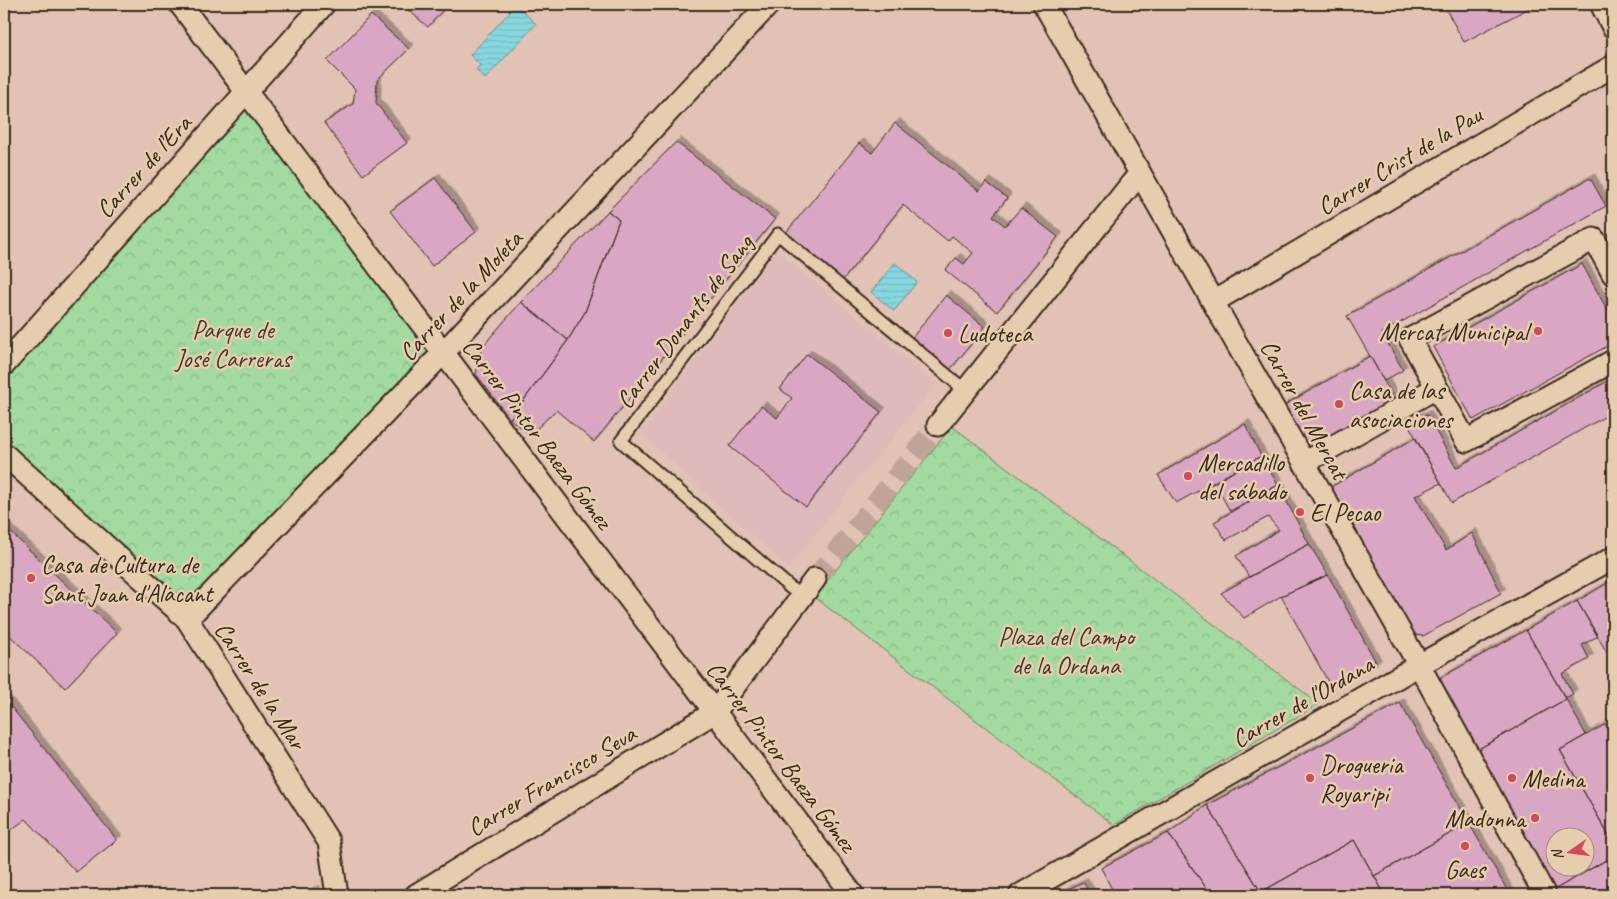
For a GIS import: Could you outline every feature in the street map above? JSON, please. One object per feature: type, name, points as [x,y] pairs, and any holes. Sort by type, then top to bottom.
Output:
[{"type":"street","name":"Carrer Pintor Baeza Gómez","points":[[180,4],[853,895]]},
{"type":"street","name":"Carrer de l’Era","points":[[4,365],[324,4]]},
{"type":"street","name":"Carrer de la Moleta","points":[[186,619],[443,353],[769,4]]},
{"type":"street","name":"Carrer del Mercat","points":[[1044,4],[1419,665],[1544,895]]},
{"type":"street","points":[[1601,4],[1613,26]]},
{"type":"street","name":"Carrer Crist de la Pau","points":[[1213,302],[1613,66]]},
{"type":"street","points":[[938,425],[1140,173]]},
{"type":"street","points":[[1613,274],[1594,239],[1410,338],[1466,441],[1613,361]]},
{"type":"street","points":[[1304,463],[1436,388]]},
{"type":"street","name":"Carrer de la Mar","points":[[4,454],[186,619],[329,842],[337,895]]},
{"type":"street","name":"Carrer de l'Ordana","points":[[1020,895],[1419,665],[1613,558]]},
{"type":"street","points":[[715,712],[815,579]]},
{"type":"street","name":"Carrer Francisco Seva","points":[[416,895],[715,712]]},
{"type":"lane","name":"Carrer Donants de Sang","points":[[801,597],[621,441],[778,234],[966,391]]},
{"type":"shaded area","points":[[776,250],[936,383],[788,568],[641,434]]},
{"type":"green space","name":"Parque de José Carreras","points":[[246,92],[443,353],[187,619],[4,454],[4,365]]},
{"type":"green space","name":"Plaza del Campo de la Ordana","points":[[952,426],[1319,704],[1114,825],[814,597]]},
{"type":"water","points":[[516,5],[536,24],[485,79],[476,70],[480,65],[470,55]]},
{"type":"water","points":[[895,263],[917,282],[894,311],[871,292]]},
{"type":"building","points":[[401,4],[448,4],[428,27]]},
{"type":"building","points":[[1443,4],[1537,4],[1464,42]]},
{"type":"building","points":[[371,15],[409,49],[377,80],[376,103],[407,143],[363,175],[324,123],[353,104],[355,89],[327,61]]},
{"type":"building","points":[[895,123],[979,191],[986,182],[1007,198],[993,216],[1005,226],[1021,208],[1058,237],[997,312],[945,270],[956,258],[964,264],[973,253],[952,236],[948,241],[903,205],[842,281],[785,234],[859,143],[872,153]]},
{"type":"building","points":[[676,142],[775,219],[594,442],[556,410],[530,435],[510,419],[568,340],[585,312],[619,220],[608,211]]},
{"type":"building","points":[[435,178],[476,232],[432,266],[390,211]]},
{"type":"building","points":[[1590,178],[1606,206],[1382,333],[1403,370],[1384,381],[1347,316]]},
{"type":"building","points":[[608,211],[619,220],[585,312],[568,340],[521,302]]},
{"type":"building","name":"Mercat Municipal","points":[[1582,264],[1613,320],[1613,343],[1473,420],[1433,347]]},
{"type":"building","name":"Ludoteca","points":[[946,295],[985,327],[949,371],[911,339]]},
{"type":"building","points":[[521,302],[568,340],[510,419],[476,374],[482,347]]},
{"type":"building","points":[[807,354],[881,412],[806,507],[729,446],[761,406],[777,418],[792,398],[780,389]]},
{"type":"building","name":"Casa de las asociaciones","points":[[1370,356],[1395,401],[1308,448],[1283,406]]},
{"type":"building","points":[[1613,378],[1613,412],[1452,503],[1407,422],[1427,415],[1456,468]]},
{"type":"building","points":[[1245,424],[1261,456],[1176,503],[1158,475]]},
{"type":"building","points":[[1415,438],[1441,483],[1415,496],[1446,550],[1472,533],[1501,593],[1423,636],[1414,635],[1329,488]]},
{"type":"building","points":[[1261,456],[1278,485],[1230,511],[1219,491],[1202,500],[1198,492]]},
{"type":"building","points":[[1278,485],[1309,544],[1249,577],[1236,556],[1279,530],[1268,517],[1226,540],[1214,522]]},
{"type":"building","name":"Casa de Cultura de Sant Joan d'Alacant","points":[[4,526],[117,633],[65,688],[4,630]]},
{"type":"building","points":[[1309,544],[1328,575],[1281,596],[1244,618],[1221,593]]},
{"type":"building","points":[[1328,575],[1377,664],[1331,687],[1281,596]]},
{"type":"building","points":[[1613,580],[1613,663],[1577,601]]},
{"type":"building","points":[[1577,601],[1598,636],[1582,645],[1589,659],[1562,674],[1573,694],[1565,698],[1526,630]]},
{"type":"building","points":[[1526,630],[1566,699],[1475,751],[1435,681]]},
{"type":"building","points":[[4,698],[117,840],[76,872],[26,819],[4,835]]},
{"type":"building","points":[[1566,699],[1586,735],[1560,750],[1613,843],[1613,856],[1594,867],[1594,826],[1544,826],[1544,872],[1475,751]]},
{"type":"building","points":[[1400,703],[1469,823],[1374,876],[1354,840],[1261,892],[1207,805]]},
{"type":"building","points":[[1613,720],[1613,843],[1560,750]]},
{"type":"building","points":[[1207,805],[1261,892],[1255,895],[1211,895],[1168,833]]},
{"type":"building","points":[[1469,823],[1510,895],[1385,895],[1374,876]]},
{"type":"building","points":[[1168,833],[1211,895],[1115,895],[1101,868]]},
{"type":"building","points":[[1354,840],[1385,895],[1255,895],[1261,892]]},
{"type":"building","points":[[1613,856],[1613,895],[1557,895],[1554,890],[1578,876],[1594,876],[1594,867]]},
{"type":"building","points":[[1546,876],[1578,876],[1554,890]]},
{"type":"building","points":[[1083,882],[1091,895],[1057,895]]},
{"type":"building","points":[[315,890],[316,895],[301,895]]},
{"type":"tunnel","points":[[815,579],[938,425]]},
{"type":"place","name":"Mercat Municipal","points":[[1538,331]]},
{"type":"place","name":"Ludoteca","points":[[948,333]]},
{"type":"place","name":"Casa de las asociaciones","points":[[1339,404]]},
{"type":"place","name":"Mercadillo del sábado","points":[[1188,476]]},
{"type":"place","name":"El Pecao","points":[[1300,512]]},
{"type":"place","name":"Casa de Cultura de Sant Joan d'Alacant","points":[[31,578]]},
{"type":"place","name":"Drogueria Royaripi","points":[[1310,778]]},
{"type":"place","name":"Medina","points":[[1512,778]]},
{"type":"place","name":"Madonna","points":[[1535,818]]},
{"type":"place","name":"Gaes","points":[[1465,846]]}]
